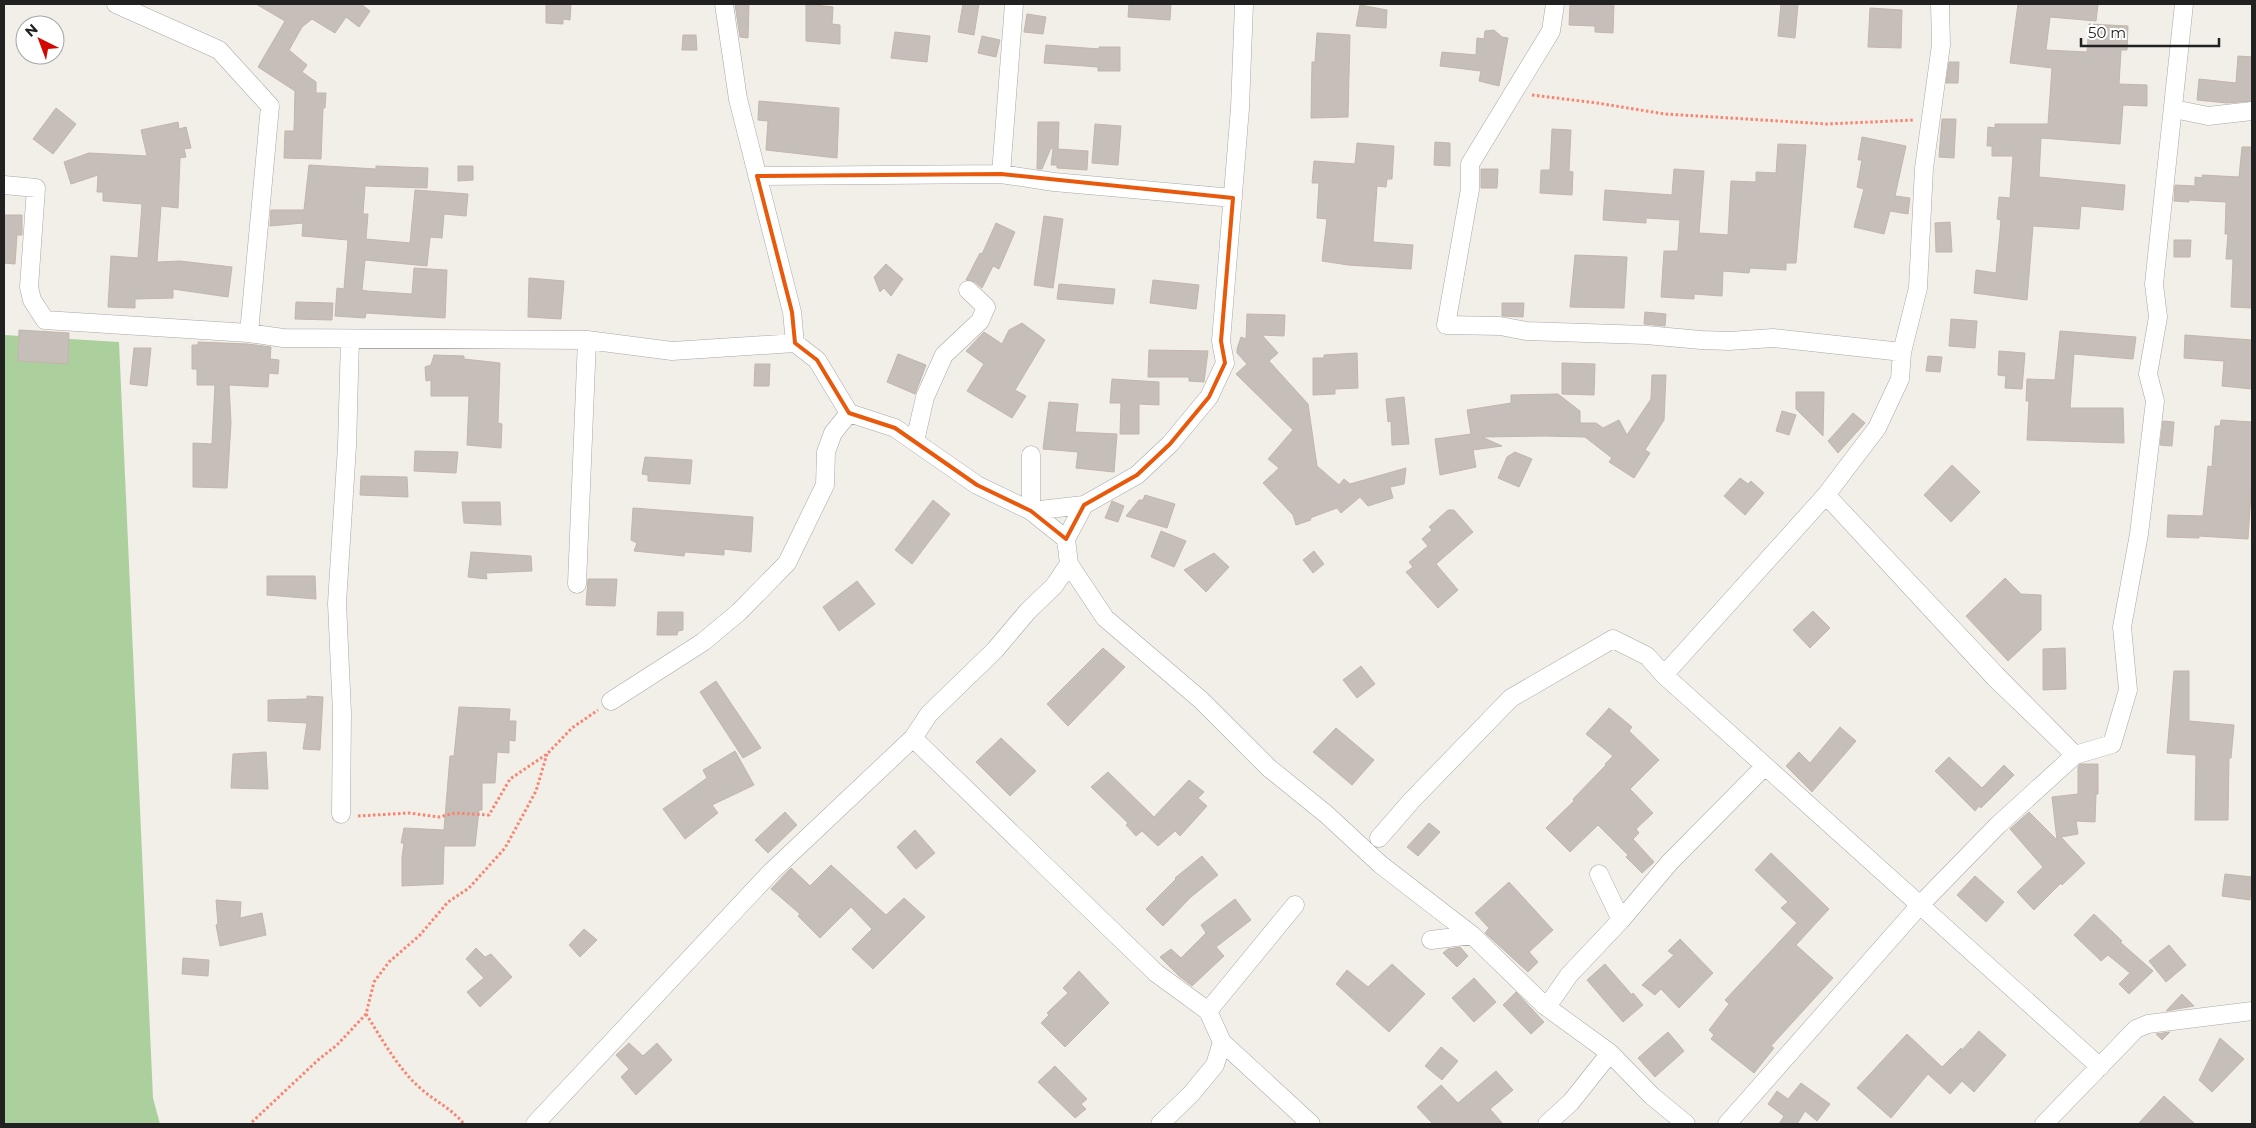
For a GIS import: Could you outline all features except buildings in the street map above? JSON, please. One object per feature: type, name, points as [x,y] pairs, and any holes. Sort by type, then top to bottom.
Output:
[{"type":"street","points":[[116,4],[219,50],[270,106],[249,333]]},
{"type":"street","points":[[724,4],[738,99],[792,312],[795,344]]},
{"type":"street","points":[[1001,174],[1014,4]]},
{"type":"street","points":[[1031,511],[1084,505],[1137,475],[1170,444],[1209,397],[1225,363],[1221,342],[1240,108],[1244,4]]},
{"type":"street","points":[[1555,4],[1550,31],[1470,164],[1470,189],[1446,325],[1500,326],[1526,331],[1646,335],[1719,341],[1773,338],[1902,352]]},
{"type":"street","points":[[1664,675],[1826,495],[1877,428],[1900,379],[1902,352],[1918,288],[1924,168],[1941,45],[1940,4]]},
{"type":"street","points":[[1727,1124],[1920,906],[1998,825],[2075,755],[2112,744],[2128,690],[2122,627],[2139,534],[2155,401],[2148,374],[2158,317],[2154,284],[2184,4]]},
{"type":"street","points":[[2174,108],[2208,116],[2252,111]]},
{"type":"street","points":[[757,176],[1001,174],[1054,182],[1233,198]]},
{"type":"street","points":[[4,185],[36,188],[29,287],[32,300],[45,320],[249,333],[283,338],[587,340],[672,351],[795,344],[817,360],[849,413],[895,428],[977,485],[1031,511],[1066,539]]},
{"type":"street","points":[[915,441],[926,397],[944,355],[980,321],[986,306],[968,290]]},
{"type":"street","points":[[341,814],[342,713],[337,603],[347,446],[350,339]]},
{"type":"street","points":[[577,584],[587,340]]},
{"type":"street","points":[[611,701],[702,642],[739,612],[787,563],[825,485],[826,452],[832,433],[849,413]]},
{"type":"street","points":[[1031,455],[1031,511]]},
{"type":"street","points":[[1826,495],[1995,678],[2075,755]]},
{"type":"street","points":[[1084,505],[1066,539],[1069,564],[1105,618],[1201,700],[1269,768],[1326,814],[1380,864],[1472,934],[1544,1005],[1610,1053],[1652,1096],[1686,1124]]},
{"type":"street","points":[[535,1124],[770,872],[913,738],[929,714],[995,650],[1028,611],[1054,586],[1069,564]]},
{"type":"street","points":[[1379,838],[1412,800],[1511,698],[1613,639],[1648,656],[1664,675],[2100,1066]]},
{"type":"street","points":[[913,738],[1156,973],[1208,1012],[1222,1042],[1311,1124]]},
{"type":"street","points":[[1544,1005],[1553,998],[1569,975],[1621,920],[1670,862],[1765,766]]},
{"type":"street","points":[[1599,874],[1621,920]]},
{"type":"street","points":[[1208,1012],[1295,905]]},
{"type":"street","points":[[1431,940],[1472,934]]},
{"type":"street","points":[[2044,1124],[2136,1029],[2148,1024],[2252,1012]]},
{"type":"street","points":[[1160,1124],[1191,1094],[1215,1065],[1222,1042]]},
{"type":"street","points":[[1547,1124],[1571,1102],[1610,1053]]},
{"type":"path","points":[[1512,93],[1598,103],[1665,114],[1827,124],[1907,121],[1930,118]]},
{"type":"path","points":[[341,814],[359,816],[409,813],[439,817],[455,813],[489,815],[510,780],[547,754],[572,728],[611,701]]},
{"type":"path","points":[[252,1122],[318,1060],[337,1045],[366,1014],[374,982],[389,962],[420,934],[448,902],[469,888],[505,848],[536,791],[547,754]]},
{"type":"path","points":[[366,1014],[404,1071],[420,1088],[442,1102],[464,1124]]},
{"type":"highlighted area","points":[[1001,174],[1233,198],[1221,341],[1225,363],[1209,397],[1170,444],[1137,475],[1084,505],[1066,539],[1031,511],[977,485],[895,428],[849,413],[817,360],[795,343],[792,312],[757,176]]},
{"type":"green space","points":[[4,335],[119,342],[153,1098],[160,1124],[4,1124]]}]
